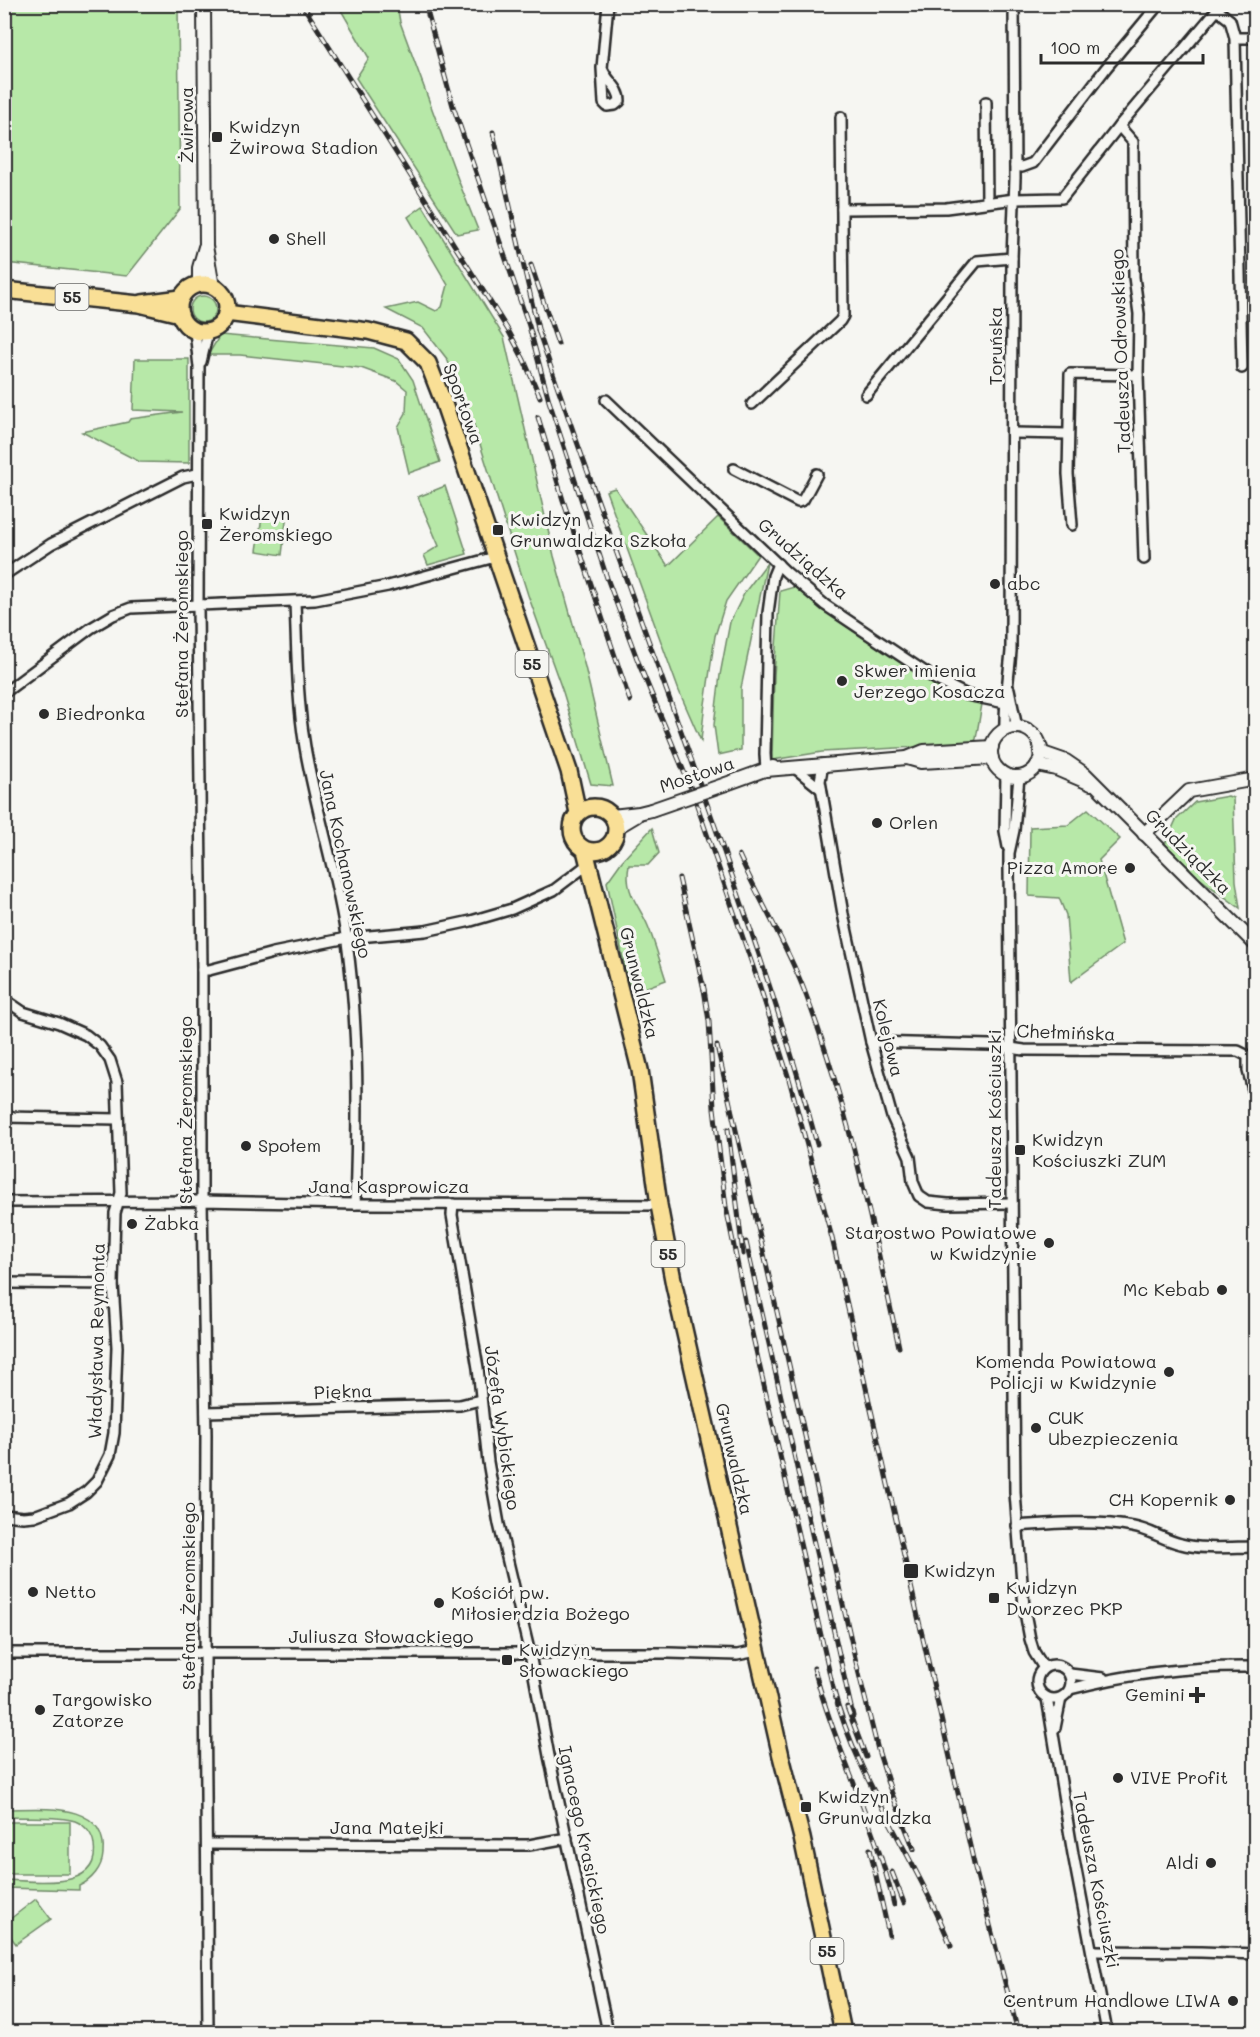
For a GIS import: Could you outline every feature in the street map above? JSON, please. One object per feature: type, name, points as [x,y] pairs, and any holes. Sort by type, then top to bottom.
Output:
[{"type":"main road","name":"55","points":[[139,304],[182,298],[186,292],[206,286]]},
{"type":"main road","points":[[182,298],[179,306],[183,321],[202,331],[220,325],[226,313],[224,298],[206,286]]},
{"type":"main road","name":"55","points":[[4,290],[139,304],[180,314]]},
{"type":"main road","name":"Sportowa","points":[[226,313],[368,331],[406,341],[428,363],[495,557]]},
{"type":"main road","name":"55","points":[[495,557],[584,810],[573,820],[571,829],[572,838],[586,857]]},
{"type":"main road","points":[[584,810],[606,810],[614,822]]},
{"type":"main road","name":"55","points":[[601,851],[613,841],[614,822]]},
{"type":"main road","points":[[586,857],[601,851]]},
{"type":"main road","name":"Grunwaldzka","points":[[597,894],[601,851]]},
{"type":"main road","name":"Grunwaldzka","points":[[586,857],[640,1070],[659,1205],[674,1285],[802,1838],[843,2032]]},
{"type":"street","name":"Żwirowa","points":[[204,4],[206,286]]},
{"type":"street","points":[[602,68],[608,4]]},
{"type":"street","name":"Toruńska","points":[[1011,729],[1009,686],[1013,433],[1012,258],[1015,199],[1014,4]]},
{"type":"street","points":[[1015,166],[1022,167],[1033,163],[1159,4]]},
{"type":"street","points":[[842,209],[946,208],[1015,199],[1062,198],[1119,126],[1220,7],[1230,20],[1235,38],[1242,368]]},
{"type":"street","points":[[1235,38],[1256,38]]},
{"type":"street","points":[[986,102],[987,202]]},
{"type":"street","points":[[752,404],[843,316],[841,117]]},
{"type":"street","name":"Tadeusza Odrowskiego","points":[[1119,126],[1133,142],[1134,277],[1139,314],[1138,375],[1144,559]]},
{"type":"street","points":[[866,395],[977,261],[1012,258]]},
{"type":"street","name":"Stefana Żeromskiego","points":[[202,331],[197,474],[202,1201],[206,1412],[208,2032]]},
{"type":"street","points":[[1072,525],[1068,474],[1070,374],[1138,375]]},
{"type":"street","name":"Grudziądzka","points":[[606,400],[778,564],[825,605],[937,680],[967,695],[1005,703]]},
{"type":"street","points":[[1013,433],[1068,434]]},
{"type":"street","points":[[734,470],[798,502],[803,500],[816,474]]},
{"type":"street","points":[[4,575],[51,544],[99,518],[183,477],[197,474]]},
{"type":"street","points":[[4,693],[91,628],[119,612],[137,606],[295,602],[388,586],[495,557]]},
{"type":"street","points":[[766,770],[768,613],[773,576],[778,564]]},
{"type":"street","name":"Jana Kochanowskiego","points":[[295,602],[297,685],[305,748],[347,938],[356,1027],[355,1204]]},
{"type":"street","name":"Toruńska","points":[[1009,686],[1005,703],[1011,729]]},
{"type":"street","points":[[1011,729],[1031,733],[1039,744],[1040,752],[1037,765],[1032,771],[1019,777],[1006,775],[995,765],[992,753],[999,734],[1011,729]]},
{"type":"street","name":"Grudziądzka","points":[[1040,752],[1076,766],[1256,945]]},
{"type":"street","name":"Mostowa","points":[[766,770],[907,758],[921,762],[992,753]]},
{"type":"street","name":"Mostowa","points":[[614,822],[781,764],[812,760],[823,764]]},
{"type":"street","name":"Kolejowa","points":[[823,764],[821,789],[843,914],[871,1042],[892,1117],[909,1157],[913,1182],[919,1196],[928,1202],[948,1204],[1012,1203]]},
{"type":"street","name":"Grudziądzka","points":[[1037,765],[1056,769],[1095,785]]},
{"type":"street","points":[[795,768],[821,789]]},
{"type":"street","name":"Tadeusza Kościuszki","points":[[1006,775],[1005,831],[1009,853],[1017,1526],[1024,1607],[1030,1639],[1034,1652],[1044,1668]]},
{"type":"street","name":"Tadeusza Kościuszki","points":[[1009,853],[1014,830],[1019,777]]},
{"type":"street","points":[[1143,834],[1189,791],[1256,778]]},
{"type":"street","points":[[202,970],[273,952],[347,938],[425,931],[512,909],[554,890],[586,857]]},
{"type":"street","points":[[4,999],[19,1011],[59,1023],[86,1035],[100,1046],[110,1060],[115,1071],[118,1119],[121,1193],[118,1203]]},
{"type":"street","name":"Chełmińska","points":[[871,1042],[990,1045],[1024,1050],[1238,1051],[1248,1056]]},
{"type":"street","points":[[1256,1049],[1248,1056],[1248,1071],[1256,1101]]},
{"type":"street","points":[[4,1117],[118,1119]]},
{"type":"street","name":"Jana Kasprowicza","points":[[4,1202],[202,1201],[659,1205]]},
{"type":"street","name":"Władysława Reymonta","points":[[4,1515],[27,1517],[62,1507],[86,1492],[105,1468],[113,1444],[115,1409],[117,1347],[113,1284],[115,1213],[118,1203]]},
{"type":"street","name":"Józefa Wybickiego","points":[[453,1204],[452,1215],[478,1368],[480,1400],[499,1524],[530,1653]]},
{"type":"street","points":[[4,1283],[113,1284]]},
{"type":"street","name":"Piękna","points":[[206,1412],[460,1404],[480,1400]]},
{"type":"street","points":[[1017,1526],[1108,1524],[1132,1526],[1149,1530],[1167,1540],[1193,1546],[1256,1546]]},
{"type":"street","name":"Juliusza Słowackiego","points":[[4,1653],[737,1655],[757,1651]]},
{"type":"street","name":"Ignacego Krasickiego","points":[[530,1653],[608,2032]]},
{"type":"street","points":[[1070,1689],[1070,1674],[1065,1668],[1051,1665],[1039,1673],[1038,1687],[1047,1698],[1061,1698],[1070,1689],[1111,1679],[1198,1668],[1256,1667]]},
{"type":"street","points":[[1070,1674],[1111,1679]]},
{"type":"street","name":"Tadeusza Kościuszki","points":[[1047,1698],[1071,1844],[1107,2032]]},
{"type":"street","name":"Tadeusza Kościuszki","points":[[1054,1734],[1061,1698]]},
{"type":"street","name":"Jana Matejki","points":[[207,1844],[529,1845],[567,1838]]},
{"type":"street","points":[[1092,1951],[1256,1954]]},
{"type":"green space","points":[[4,5],[178,5],[180,209],[127,276],[5,263]]},
{"type":"green space","points":[[338,5],[397,5],[400,22],[478,230],[457,234],[356,78],[369,58]]},
{"type":"green space","points":[[423,206],[504,337],[554,556],[585,667],[613,786],[591,784],[563,692],[528,595],[472,419],[447,359],[423,328],[386,309],[418,302],[436,311],[442,307],[448,285],[408,217]]},
{"type":"green space","points":[[203,296],[212,300],[216,309],[212,318],[203,322],[194,318],[190,309],[194,300]]},
{"type":"green space","points":[[220,335],[374,348],[399,359],[413,380],[440,462],[409,473],[398,427],[406,413],[407,390],[396,381],[361,368],[240,355],[208,355]]},
{"type":"green space","points":[[135,359],[189,359],[189,463],[140,462],[82,432],[128,422],[130,419],[182,412],[133,410]]},
{"type":"green space","points":[[445,486],[467,554],[428,565],[424,555],[439,546],[418,497]]},
{"type":"green space","points":[[615,488],[668,566],[718,517],[758,555],[726,601],[715,636],[701,741],[679,691],[606,491]]},
{"type":"green space","points":[[263,510],[287,513],[282,555],[257,551]]},
{"type":"green space","points":[[767,563],[741,688],[741,750],[718,755],[714,725],[730,622],[745,592]]},
{"type":"green space","points":[[794,587],[852,630],[922,677],[956,695],[982,704],[976,739],[972,744],[822,752],[772,760],[774,675],[780,591]]},
{"type":"green space","points":[[1228,796],[1233,798],[1236,881],[1240,908],[1199,878],[1165,844],[1176,820],[1195,802]]},
{"type":"green space","points":[[1088,809],[1120,839],[1099,860],[1123,944],[1071,982],[1066,915],[1059,898],[1029,896],[1030,827],[1068,825]]},
{"type":"green space","points":[[652,828],[659,853],[648,865],[629,865],[628,883],[651,932],[666,980],[637,991],[628,983],[607,882],[622,861]]},
{"type":"green space","points":[[35,1808],[69,1811],[95,1824],[102,1837],[103,1854],[96,1873],[79,1886],[79,1890],[5,1888],[5,1880],[47,1882],[76,1877],[87,1871],[93,1860],[94,1845],[88,1830],[75,1821],[50,1817],[5,1817],[5,1809]]},
{"type":"green space","points":[[5,1822],[70,1822],[70,1874],[5,1874]]},
{"type":"green space","points":[[36,1899],[51,1919],[16,1944],[5,1929],[5,1923]]},
{"type":"railway","points":[[302,4],[508,330],[540,397]]},
{"type":"railway","points":[[425,4],[453,106],[529,326],[549,401],[607,578],[639,664],[692,791],[759,984],[789,1079],[832,1238],[975,1868],[1018,2032]]},
{"type":"railway","points":[[493,132],[539,333]]},
{"type":"railway","points":[[531,265],[558,344]]},
{"type":"railway","points":[[538,330],[762,963],[817,1144]]},
{"type":"railway","points":[[538,417],[630,701]]},
{"type":"railway","points":[[739,855],[791,959],[806,995],[835,1081],[859,1169],[899,1347]]},
{"type":"railway","points":[[679,878],[704,990]]},
{"type":"railway","points":[[703,983],[709,1021],[714,1108],[726,1207],[747,1311],[833,1688],[857,1755],[937,1913],[951,1946]]},
{"type":"railway","points":[[717,1046],[856,1662],[890,1788]]},
{"type":"railway","points":[[728,1129],[743,1254]]},
{"type":"railway","points":[[746,1242],[853,1716]]},
{"type":"railway","points":[[814,1668],[833,1728],[877,1845],[894,1905]]},
{"type":"railway","points":[[847,1707],[866,1757]]},
{"type":"railway","points":[[887,1781],[914,1849]]},
{"type":"railway","points":[[870,1849],[889,1935]]},
{"type":"railway","points":[[892,1872],[904,1903]]},
{"type":"place","name":"Kwidzyn Żwirowa Stadion","points":[[217,137]]},
{"type":"place","name":"Shell","points":[[274,239]]},
{"type":"place","name":"Kwidzyn Żeromskiego","points":[[207,524]]},
{"type":"place","name":"Kwidzyn Grunwaldzka Szkoła","points":[[498,530]]},
{"type":"place","name":"abc","points":[[995,584]]},
{"type":"place","name":"Skwer imienia Jerzego Kosacza","points":[[842,681]]},
{"type":"place","name":"Biedronka","points":[[44,714]]},
{"type":"place","name":"Orlen","points":[[877,823]]},
{"type":"place","name":"Pizza Amore","points":[[1130,868]]},
{"type":"place","name":"Społem","points":[[246,1146]]},
{"type":"place","name":"Kwidzyn Kościuszki ZUM","points":[[1020,1150]]},
{"type":"place","name":"Żabka","points":[[132,1224]]},
{"type":"place","name":"Starostwo Powiatowe w Kwidzynie","points":[[1049,1243]]},
{"type":"place","name":"Mc Kebab","points":[[1222,1290]]},
{"type":"place","name":"Komenda Powiatowa Policji w Kwidzynie","points":[[1169,1372]]},
{"type":"place","name":"CUK Ubezpieczenia","points":[[1036,1428]]},
{"type":"place","name":"CH Kopernik","points":[[1230,1500]]},
{"type":"place","name":"Kwidzyn","points":[[911,1571]]},
{"type":"place","name":"Netto","points":[[33,1592]]},
{"type":"place","name":"Kwidzyn Dworzec PKP","points":[[994,1598]]},
{"type":"place","name":"Kościół pw. Miłosierdzia Bożego","points":[[439,1603]]},
{"type":"place","name":"Kwidzyn Słowackiego","points":[[507,1660]]},
{"type":"place","name":"Gemini","points":[[1197,1695]]},
{"type":"place","name":"Targowisko Zatorze","points":[[40,1710]]},
{"type":"place","name":"VIVE Profit","points":[[1118,1778]]},
{"type":"place","name":"Kwidzyn Grunwaldzka","points":[[806,1807]]},
{"type":"place","name":"Aldi","points":[[1211,1863]]},
{"type":"place","name":"Centrum Handlowe LIWA","points":[[1233,2001]]}]
